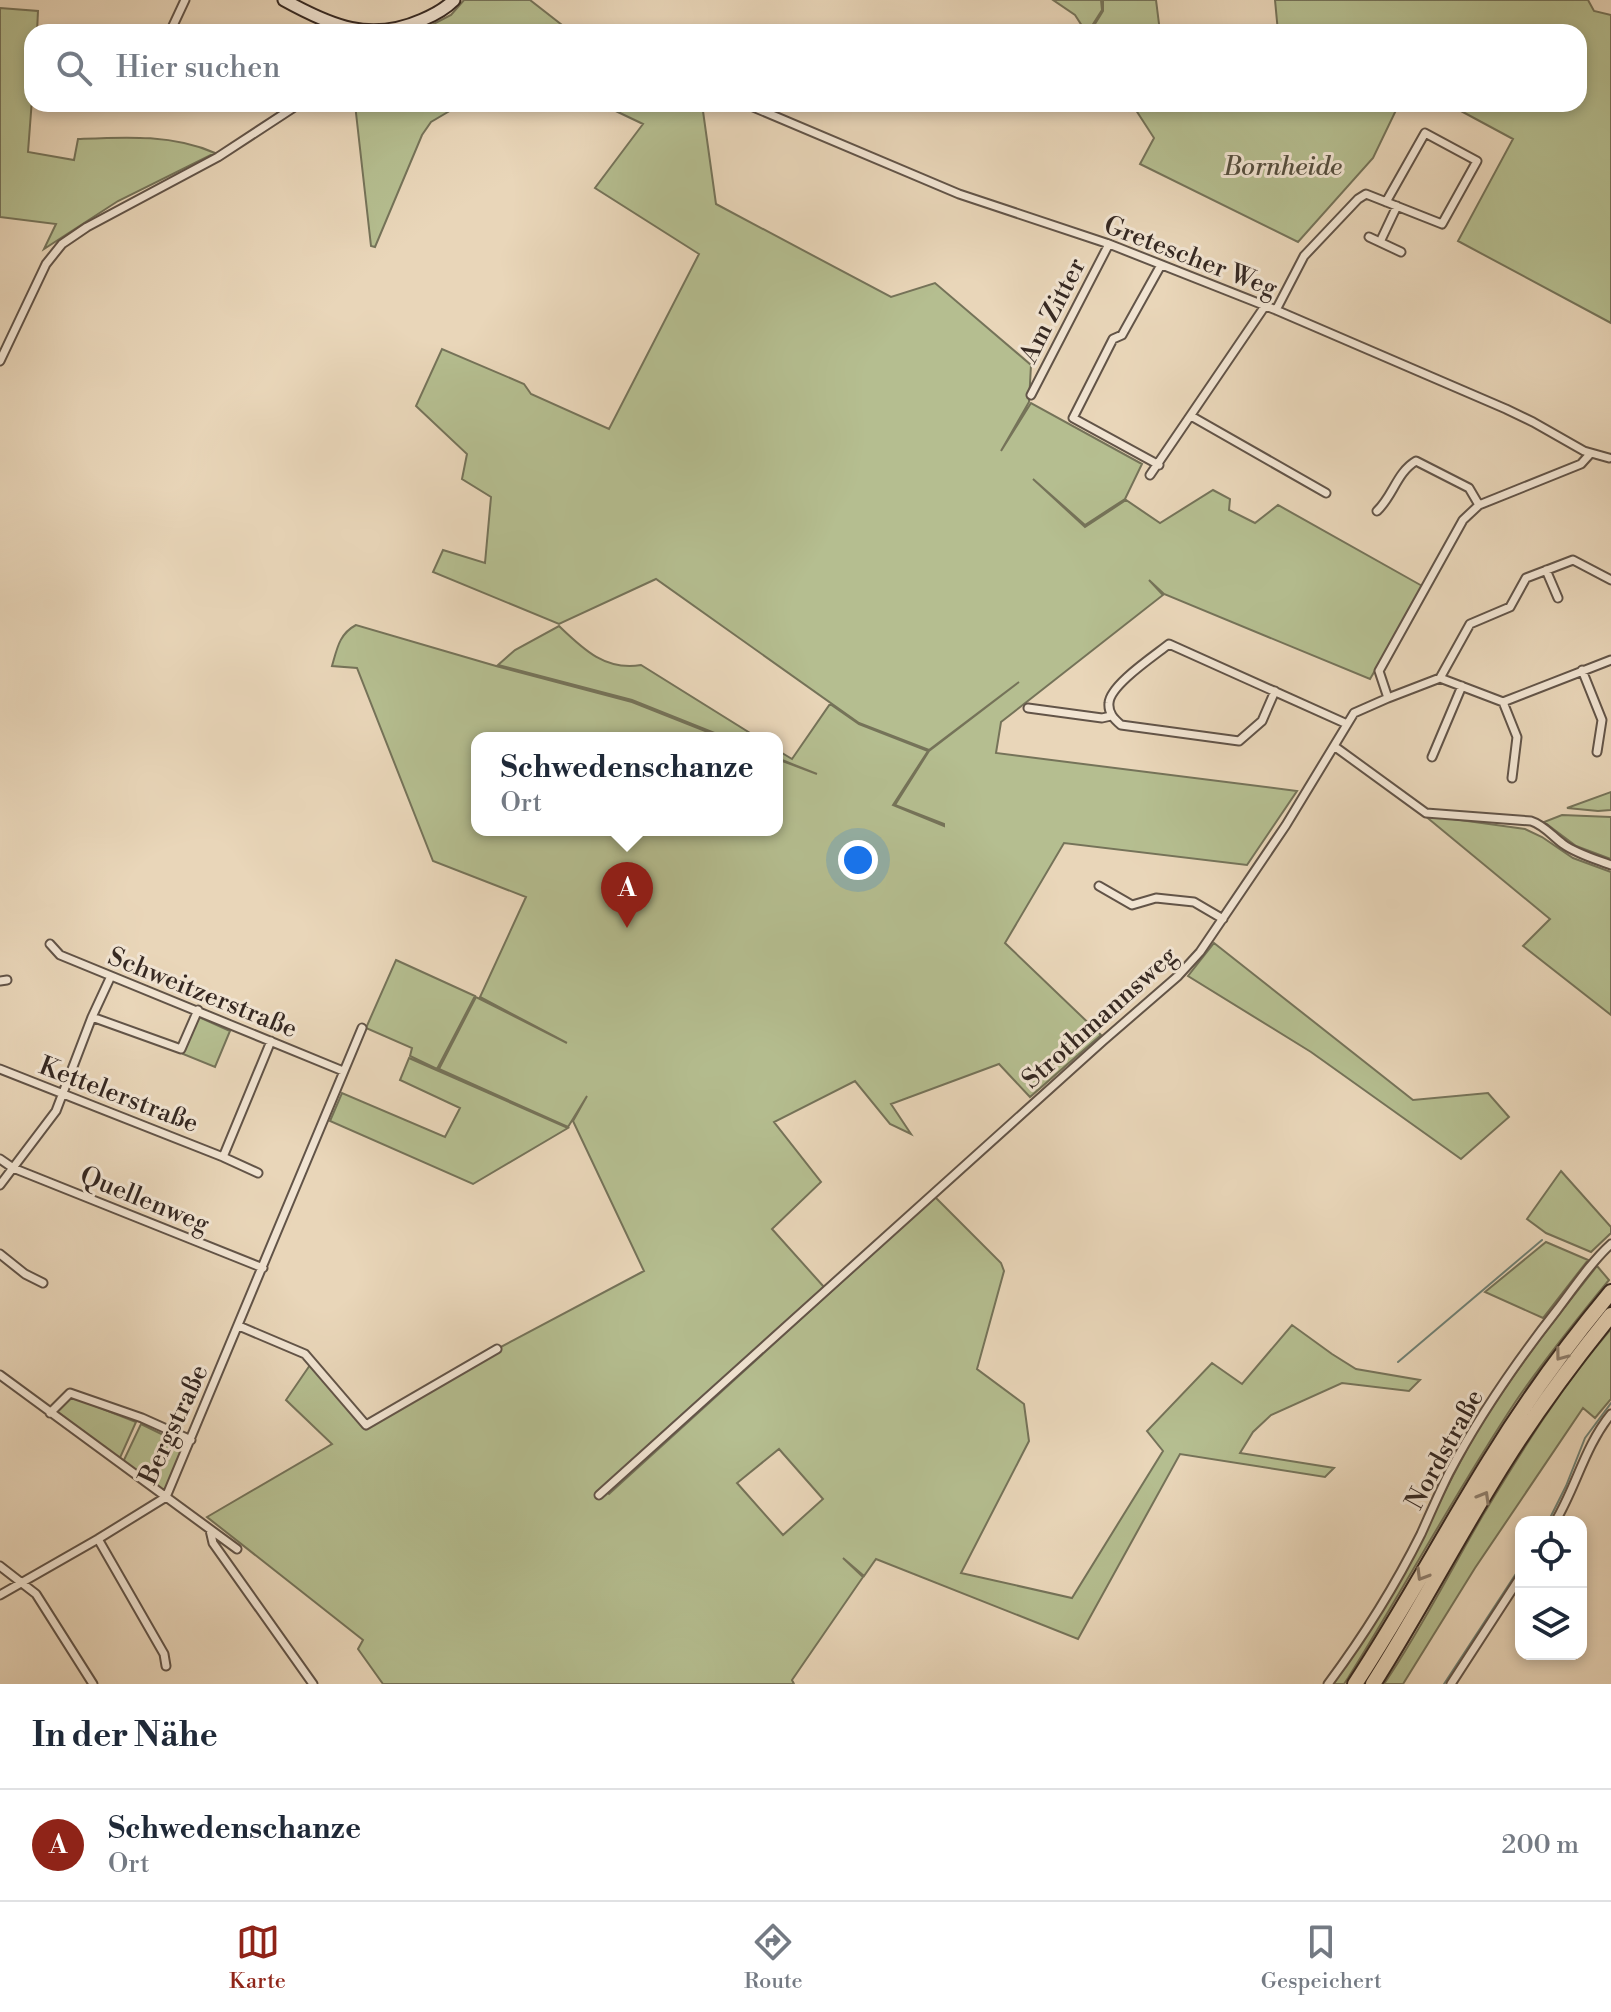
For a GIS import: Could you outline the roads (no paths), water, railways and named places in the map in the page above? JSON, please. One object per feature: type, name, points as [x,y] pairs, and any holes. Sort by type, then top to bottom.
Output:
[{"type":"highway","points":[[1355,1684],[1525,1404],[1610,1293]]},
{"type":"highway","points":[[1373,1684],[1538,1410],[1611,1315]]},
{"type":"street","points":[[174,24],[185,0]]},
{"type":"street","points":[[284,0],[332,24]]},
{"type":"street","points":[[415,24],[454,0]]},
{"type":"street","points":[[0,361],[46,264],[62,244],[87,227],[218,157],[287,112]]},
{"type":"street","name":"Gretescher Weg","points":[[765,112],[959,194],[1109,244],[1276,310],[1506,409],[1590,454],[1610,460]]},
{"type":"street","points":[[1276,310],[1304,256],[1358,199],[1366,194],[1386,202],[1397,206],[1442,224],[1477,161],[1425,133],[1386,202]]},
{"type":"street","points":[[1380,242],[1397,206]]},
{"type":"street","points":[[1369,237],[1401,252]]},
{"type":"street","name":"Am Zitter","points":[[1031,395],[1109,244]]},
{"type":"street","points":[[1159,465],[1073,418],[1113,339],[1122,335],[1161,265]]},
{"type":"street","points":[[1150,475],[1265,306]]},
{"type":"street","points":[[1191,416],[1326,493]]},
{"type":"street","points":[[1388,698],[1379,671],[1463,520],[1479,505],[1581,464],[1590,454]]},
{"type":"street","points":[[1377,511],[1385,503],[1405,467],[1416,461],[1469,488],[1479,505]]},
{"type":"street","points":[[1611,580],[1573,560],[1526,578],[1510,607],[1470,624],[1440,678],[1503,702],[1611,660]]},
{"type":"street","points":[[1546,570],[1558,598]]},
{"type":"street","points":[[1275,691],[1262,721],[1239,741],[1121,725],[1111,716],[1109,703],[1114,689],[1169,644],[1275,691],[1347,724]]},
{"type":"street","points":[[1582,670],[1602,720],[1597,752]]},
{"type":"street","name":"Strothmannsweg","points":[[599,1495],[1178,976],[1200,952],[1286,825],[1354,713],[1440,678]]},
{"type":"street","points":[[1432,757],[1462,686]]},
{"type":"street","points":[[1503,702],[1517,737],[1512,778]]},
{"type":"street","points":[[1028,708],[1102,718],[1111,716]]},
{"type":"street","points":[[1334,746],[1426,813],[1531,821],[1575,851],[1611,865]]},
{"type":"street","points":[[1099,886],[1132,905],[1156,898],[1194,902],[1223,919]]},
{"type":"street","name":"Schweitzerstraße","points":[[50,944],[60,955],[343,1071]]},
{"type":"street","points":[[0,1185],[56,1111],[111,976]]},
{"type":"street","points":[[92,1017],[181,1049],[198,1010]]},
{"type":"street","name":"Bergstraße","points":[[0,1595],[166,1497],[362,1028]]},
{"type":"street","name":"Kettelerstraße","points":[[223,1157],[271,1041]]},
{"type":"street","name":"Kettelerstraße","points":[[0,1069],[258,1173]]},
{"type":"street","name":"Quellenweg","points":[[0,1159],[13,1168],[263,1268]]},
{"type":"street","name":"Nordstraße","points":[[1328,1684],[1381,1604],[1450,1472],[1513,1370],[1597,1258],[1611,1244]]},
{"type":"street","points":[[0,1254],[25,1274],[43,1283]]},
{"type":"street","points":[[239,1326],[305,1354],[366,1425],[497,1349]]},
{"type":"street","points":[[0,1375],[237,1549]]},
{"type":"street","points":[[50,1413],[70,1393],[142,1418],[191,1440]]},
{"type":"street","points":[[1558,1516],[1593,1439],[1611,1414]]},
{"type":"street","points":[[210,1530],[213,1543],[313,1684]]},
{"type":"street","points":[[98,1539],[164,1654],[166,1666]]},
{"type":"street","points":[[0,1566],[36,1594],[93,1684]]},
{"type":"street","points":[[1451,1684],[1515,1585]]},
{"type":"waterway","points":[[1398,1362],[1542,1240]]},
{"type":"waterway","points":[[1551,1516],[1585,1438],[1611,1403]]},
{"type":"waterway","points":[[1444,1684],[1515,1575]]},
{"type":"place","name":"Schwedenschanze","points":[[627,928]]},
{"type":"park label","name":"Bornheide","points":[[1283,166]]}]
